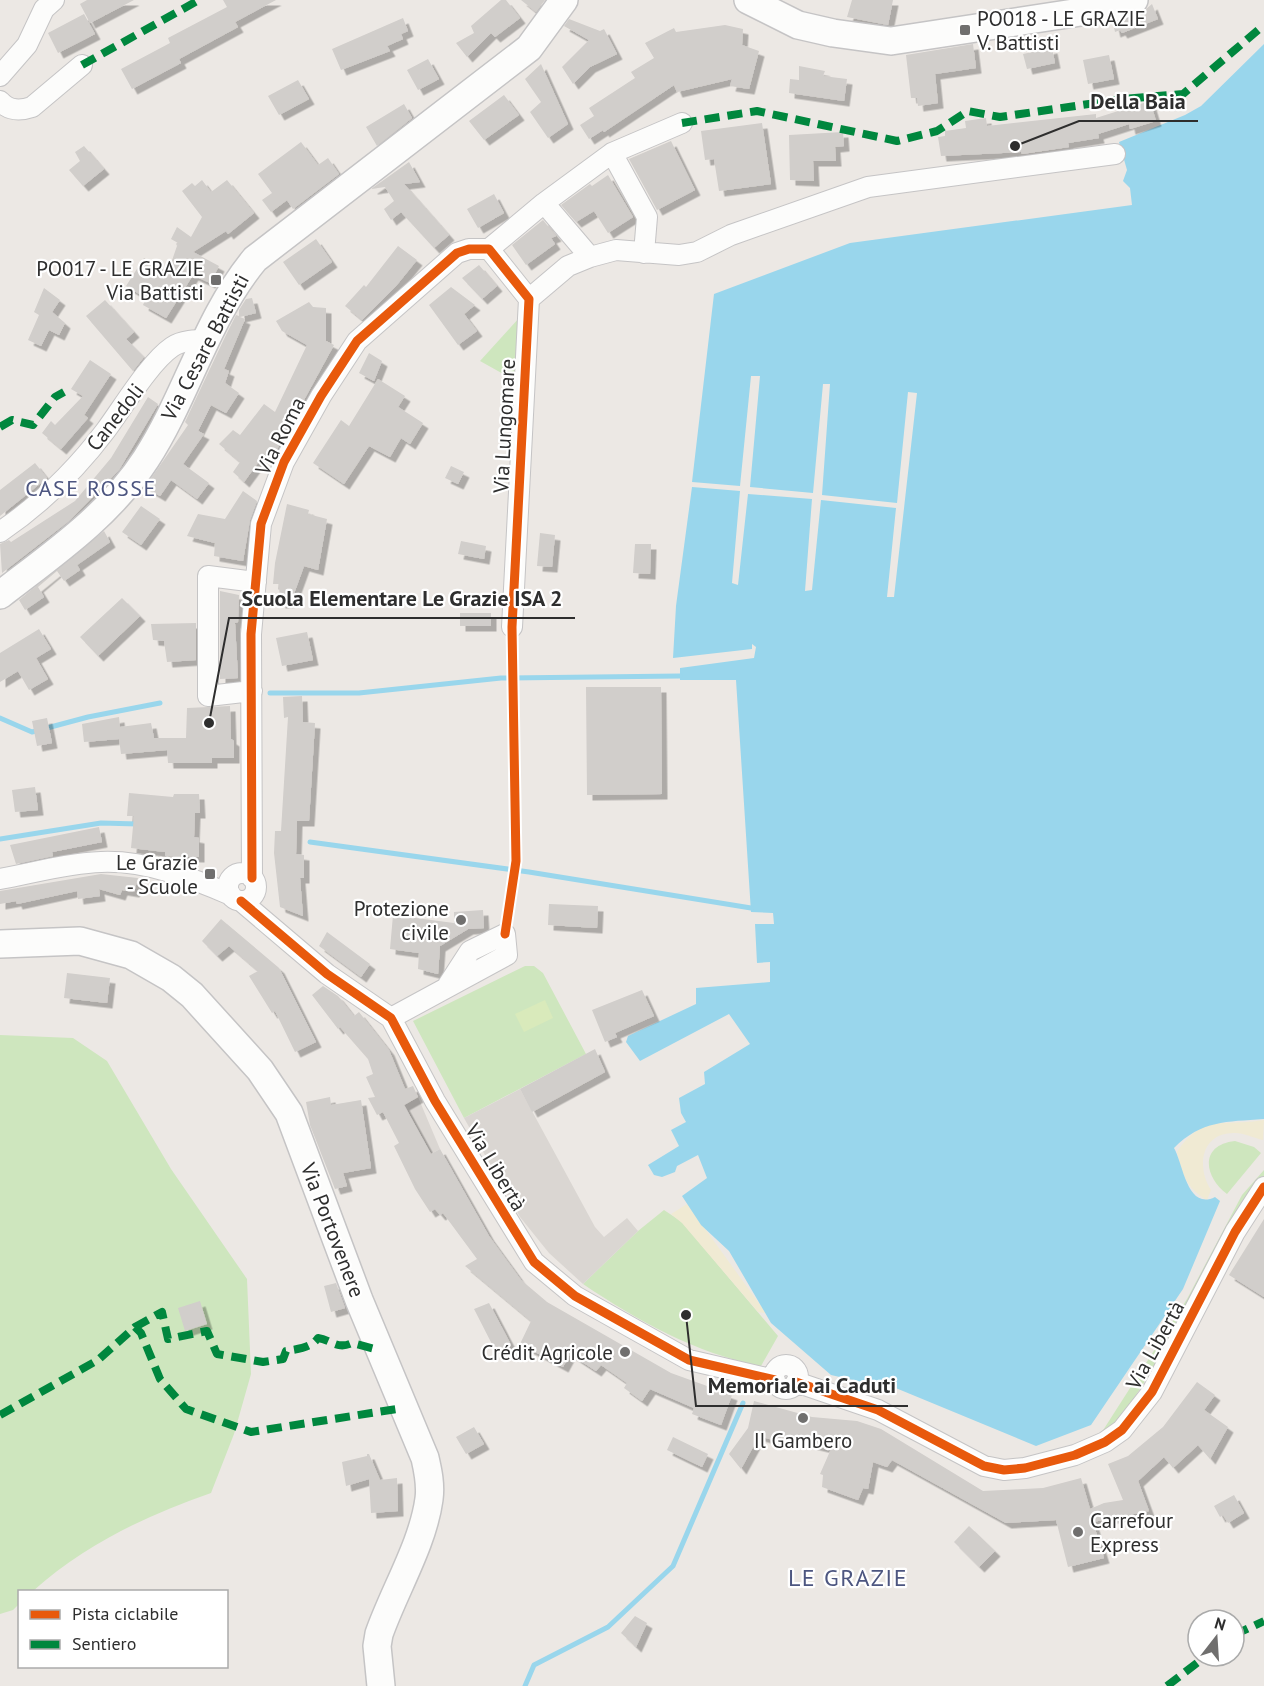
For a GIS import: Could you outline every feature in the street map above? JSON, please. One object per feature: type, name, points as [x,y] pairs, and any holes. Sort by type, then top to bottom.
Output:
[{"type":"main road","name":"Via Cesare Battisti","points":[[0,595],[92,524],[146,459],[240,277],[255,259],[529,48],[564,0]]},
{"type":"main road","points":[[747,0],[798,25],[833,33],[891,41],[1119,6],[1134,0]]},
{"type":"main road","name":"Via Portovenere","points":[[0,944],[80,941],[131,956],[171,978],[206,1007],[260,1070],[289,1113],[371,1330],[425,1458],[429,1478],[430,1497],[425,1519],[379,1634],[377,1646],[381,1686]]},
{"type":"street","points":[[0,76],[27,45],[44,9],[54,0]]},
{"type":"street","points":[[0,101],[8,108],[22,111],[32,107],[82,65]]},
{"type":"street","name":"Via Roma","points":[[243,883],[252,691],[251,634],[261,524],[284,462],[321,396],[357,341],[457,253],[485,248],[612,153],[682,123]]},
{"type":"street","points":[[612,153],[647,217],[644,253]]},
{"type":"street","points":[[485,248],[529,299],[568,266],[590,257],[616,250],[679,255],[697,252],[731,235],[868,187],[1115,153]]},
{"type":"street","points":[[544,203],[590,257]]},
{"type":"street","name":"Via Lungomare","points":[[512,627],[529,299]]},
{"type":"street","name":"Canedoli","points":[[0,532],[34,508],[65,479],[99,440],[156,363],[172,346],[190,340],[208,340]]},
{"type":"street","points":[[252,691],[208,696],[208,576],[256,582]]},
{"type":"street","points":[[0,879],[102,862],[134,865],[192,878],[243,883]]},
{"type":"street","name":"Via Libertà","points":[[243,883],[273,929],[327,974],[391,1018],[441,1112],[534,1262],[574,1296],[689,1360],[775,1380],[779,1386],[786,1388],[796,1382],[878,1410],[984,1466],[1004,1470],[1025,1468],[1075,1455],[1105,1442],[1122,1430],[1152,1392],[1235,1232],[1264,1187]]},
{"type":"street","points":[[391,1018],[448,985]]},
{"type":"green space","points":[[519,318],[516,381],[480,361]]},
{"type":"green space","points":[[525,966],[534,966],[543,973],[586,1054],[464,1118],[413,1021]]},
{"type":"green space","points":[[545,1000],[553,1018],[524,1032],[515,1014]]},
{"type":"green space","points":[[0,1035],[73,1038],[107,1061],[171,1169],[247,1279],[251,1374],[234,1434],[211,1493],[163,1511],[95,1545],[34,1590],[18,1590],[18,1605],[13,1610],[0,1614]]},
{"type":"green space","points":[[1235,1141],[1254,1147],[1261,1153],[1227,1194],[1213,1179],[1209,1163],[1215,1149]]},
{"type":"green space","points":[[1264,1170],[1264,1183],[1142,1386],[1115,1426],[1100,1435],[1187,1299],[1242,1195]]},
{"type":"green space","points":[[664,1210],[682,1222],[778,1336],[761,1366],[713,1353],[668,1334],[625,1311],[583,1284],[638,1231]]},
{"type":"sand","points":[[1264,1120],[1263,1140],[1235,1133],[1224,1134],[1215,1138],[1209,1145],[1203,1162],[1206,1181],[1211,1190],[1207,1200],[1200,1196],[1183,1174],[1177,1152],[1187,1140],[1196,1132],[1215,1124]]},
{"type":"sand","points":[[687,1204],[766,1313],[758,1312],[682,1223],[671,1214]]},
{"type":"shaded area","points":[[520,1089],[595,1227],[604,1237],[627,1218],[638,1231],[583,1284],[549,1253],[520,1217],[464,1118]]},
{"type":"shaded area","points":[[418,1097],[440,1149],[431,1154],[404,1105]]},
{"type":"water","points":[[1264,44],[1264,1119],[1226,1122],[1205,1127],[1184,1139],[1174,1148],[1192,1192],[1206,1200],[1215,1197],[1220,1201],[1183,1289],[1091,1425],[1036,1446],[886,1384],[875,1385],[831,1375],[771,1323],[729,1251],[701,1225],[682,1196],[707,1178],[698,1155],[677,1166],[675,1172],[662,1177],[654,1175],[648,1165],[679,1146],[671,1130],[686,1122],[681,1113],[679,1098],[705,1084],[704,1072],[750,1044],[729,1014],[640,1061],[626,1042],[628,1036],[696,1004],[696,988],[770,982],[770,962],[757,963],[755,924],[774,924],[773,913],[751,912],[736,680],[680,680],[680,668],[754,658],[756,647],[752,644],[752,649],[673,658],[676,606],[692,487],[740,491],[732,583],[738,585],[748,494],[812,499],[805,591],[812,590],[821,500],[896,508],[887,597],[894,597],[917,393],[908,392],[897,503],[822,495],[830,384],[823,384],[813,493],[750,487],[760,376],[751,376],[740,486],[692,482],[714,294],[850,243],[1132,205],[1130,188],[1123,181],[1127,170],[1119,142],[1185,115],[1201,106]]},
{"type":"building","points":[[87,0],[134,0],[90,23],[80,4]]},
{"type":"building","points":[[223,0],[276,0],[235,22],[238,27],[179,59],[181,63],[132,89],[121,69],[170,43],[168,38],[227,7]]},
{"type":"building","points":[[501,0],[506,0],[520,18],[495,37],[491,33],[467,57],[456,43],[474,33],[471,26]]},
{"type":"building","points":[[521,0],[545,0],[536,12]]},
{"type":"building","points":[[852,0],[893,0],[888,25],[847,17]]},
{"type":"building","points":[[1152,4],[1158,19],[1122,33],[1120,30],[1115,32],[1113,23],[1140,14]]},
{"type":"building","points":[[84,14],[95,34],[58,53],[48,33]]},
{"type":"building","points":[[403,18],[408,31],[401,34],[403,39],[387,46],[390,51],[341,70],[332,49]]},
{"type":"building","points":[[569,19],[600,31],[604,29],[617,54],[590,67],[573,84],[562,67],[589,40],[564,26]]},
{"type":"building","points":[[725,25],[743,29],[742,45],[759,51],[749,89],[730,86],[732,79],[677,92],[674,85],[604,132],[603,130],[589,139],[580,125],[594,116],[589,108],[635,78],[631,72],[654,58],[645,43],[674,28],[676,32]]},
{"type":"building","points":[[973,44],[976,68],[935,74],[938,103],[918,106],[917,98],[911,98],[906,55]]},
{"type":"building","points":[[1052,48],[1055,63],[1027,69],[1023,54]]},
{"type":"building","points":[[1109,55],[1114,79],[1088,84],[1083,60]]},
{"type":"building","points":[[428,59],[439,79],[418,90],[407,70]]},
{"type":"building","points":[[541,64],[568,124],[548,138],[530,112],[541,102],[525,79]]},
{"type":"building","points":[[799,66],[825,71],[823,76],[847,79],[844,101],[789,93],[790,79],[799,80]]},
{"type":"building","points":[[298,80],[309,99],[279,115],[268,96]]},
{"type":"building","points":[[504,95],[519,115],[484,140],[469,121]]},
{"type":"building","points":[[1150,101],[1156,121],[1130,129],[1129,124],[1098,134],[1099,138],[1068,143],[1069,147],[1022,154],[1021,152],[941,156],[938,137],[945,136],[945,131],[966,128],[965,121],[986,118],[987,126],[1096,114],[1096,118]]},
{"type":"building","points":[[404,104],[412,118],[377,146],[366,127]]},
{"type":"building","points":[[762,123],[771,184],[719,191],[714,159],[705,160],[701,131]]},
{"type":"building","points":[[843,132],[844,146],[835,147],[836,161],[813,161],[814,181],[790,180],[789,135]]},
{"type":"building","points":[[671,141],[695,190],[657,210],[629,159]]},
{"type":"building","points":[[301,142],[318,165],[328,158],[339,174],[293,209],[287,200],[271,212],[262,200],[272,193],[258,174]]},
{"type":"building","points":[[84,146],[104,169],[83,186],[69,170],[80,161],[75,152]]},
{"type":"building","points":[[409,162],[420,182],[404,184],[449,235],[434,248],[401,212],[391,220],[384,209],[394,201],[385,187],[371,189]]},
{"type":"building","points":[[608,175],[633,217],[608,233],[594,211],[576,222],[561,205],[590,184],[592,186]]},
{"type":"building","points":[[202,180],[211,192],[227,180],[254,213],[228,234],[226,231],[193,252],[219,266],[210,283],[193,275],[166,318],[143,305],[146,298],[126,286],[144,258],[168,272],[178,243],[171,239],[177,227],[191,237],[202,217],[182,191],[192,183],[195,186]]},
{"type":"building","points":[[494,194],[504,213],[478,228],[467,209]]},
{"type":"building","points":[[543,220],[556,236],[551,238],[555,244],[526,265],[512,245]]},
{"type":"building","points":[[316,239],[332,262],[299,285],[283,262]]},
{"type":"building","points":[[398,246],[417,260],[396,286],[362,320],[345,306],[364,285],[366,287]]},
{"type":"building","points":[[479,265],[497,286],[482,299],[462,278]]},
{"type":"building","points":[[451,287],[475,305],[464,314],[477,331],[458,345],[429,305]]},
{"type":"building","points":[[44,288],[60,300],[52,312],[65,323],[59,335],[49,330],[41,346],[28,340],[39,315],[34,312]]},
{"type":"building","points":[[252,298],[256,313],[240,317],[245,319],[224,369],[229,371],[225,383],[239,393],[226,413],[211,405],[198,431],[204,434],[183,464],[209,483],[197,499],[171,480],[160,496],[145,487],[188,425],[185,422],[236,315],[239,316],[239,310],[246,299]]},
{"type":"building","points":[[105,300],[134,332],[126,339],[144,357],[133,371],[86,316]]},
{"type":"building","points":[[309,302],[313,307],[326,308],[326,341],[334,345],[275,453],[268,449],[244,482],[233,472],[240,462],[219,444],[233,430],[240,435],[264,404],[275,412],[307,345],[282,331],[276,321]]},
{"type":"building","points":[[369,353],[382,361],[374,381],[359,373]]},
{"type":"building","points":[[90,360],[111,374],[84,415],[88,418],[61,449],[42,433],[51,421],[55,425],[83,396],[71,389]]},
{"type":"building","points":[[378,379],[405,396],[398,407],[423,423],[410,444],[401,438],[390,457],[369,446],[344,484],[313,463],[341,420],[349,426]]},
{"type":"building","points":[[148,397],[158,404],[119,470],[69,521],[2,573],[0,544],[9,540],[11,542],[75,501],[111,458]]},
{"type":"building","points":[[35,463],[47,478],[0,516],[0,490]]},
{"type":"building","points":[[451,466],[464,472],[458,484],[445,478]]},
{"type":"building","points":[[243,491],[257,501],[250,520],[243,561],[214,556],[215,543],[187,536],[198,514],[225,519]]},
{"type":"building","points":[[287,504],[309,510],[308,514],[327,519],[318,570],[304,566],[291,602],[280,603],[279,584],[273,584]]},
{"type":"building","points":[[141,506],[160,519],[141,545],[122,532]]},
{"type":"building","points":[[104,531],[110,542],[77,565],[80,570],[64,581],[57,571],[38,587],[44,597],[25,610],[19,600]]},
{"type":"building","points":[[540,533],[555,535],[552,567],[537,566]]},
{"type":"building","points":[[461,541],[486,546],[484,559],[458,554]]},
{"type":"building","points":[[635,544],[651,544],[650,574],[633,573]]},
{"type":"building","points":[[220,591],[239,595],[238,622],[235,623],[238,678],[220,679]]},
{"type":"building","points":[[122,598],[140,616],[98,656],[80,637]]},
{"type":"building","points":[[460,613],[491,613],[491,626],[460,626]]},
{"type":"building","points":[[196,623],[196,660],[167,662],[164,641],[153,640],[151,624]]},
{"type":"building","points":[[39,629],[51,649],[36,658],[48,679],[29,690],[18,671],[0,682],[0,653]]},
{"type":"building","points":[[307,632],[313,660],[282,666],[276,638]]},
{"type":"building","points":[[586,687],[661,687],[662,794],[587,795]]},
{"type":"building","points":[[302,696],[303,722],[315,723],[309,821],[297,821],[296,854],[304,855],[304,878],[300,878],[303,916],[280,907],[274,853],[275,831],[281,831],[288,717],[284,718],[283,697]]},
{"type":"building","points":[[230,706],[234,758],[212,758],[212,763],[168,763],[167,750],[121,754],[119,739],[84,742],[82,724],[119,717],[120,727],[151,723],[154,738],[186,738],[187,708]]},
{"type":"building","points":[[47,718],[52,743],[37,746],[32,721]]},
{"type":"building","points":[[35,787],[38,810],[15,812],[12,790]]},
{"type":"building","points":[[129,793],[173,797],[174,794],[199,794],[200,813],[195,813],[194,837],[199,838],[199,857],[165,856],[165,852],[131,848],[134,816],[127,816]]},
{"type":"building","points":[[99,827],[102,842],[52,852],[53,856],[16,864],[10,845]]},
{"type":"building","points":[[101,874],[138,878],[134,892],[122,890],[120,895],[99,889],[100,896],[78,899],[77,891],[17,904],[16,901],[0,904],[0,891]]},
{"type":"building","points":[[549,904],[598,906],[597,928],[548,925]]},
{"type":"building","points":[[483,910],[484,928],[468,929],[440,946],[438,974],[418,969],[419,953],[390,949],[393,915],[454,923],[454,912]]},
{"type":"building","points":[[221,919],[279,968],[316,1042],[295,1052],[275,1011],[272,1013],[249,976],[258,971],[229,946],[217,956],[202,941]]},
{"type":"building","points":[[327,932],[370,964],[361,977],[319,946]]},
{"type":"building","points":[[67,973],[110,978],[107,1003],[64,998]]},
{"type":"building","points":[[323,986],[338,996],[354,1016],[359,1012],[389,1050],[405,1089],[413,1086],[418,1097],[404,1105],[431,1154],[440,1149],[489,1236],[521,1280],[547,1302],[671,1373],[732,1395],[721,1425],[692,1414],[694,1408],[650,1389],[642,1401],[624,1388],[627,1383],[601,1365],[596,1371],[570,1354],[563,1367],[520,1344],[531,1321],[465,1266],[477,1259],[443,1213],[440,1215],[435,1209],[430,1212],[415,1189],[394,1146],[399,1143],[383,1112],[377,1115],[368,1098],[375,1097],[366,1077],[373,1074],[368,1059],[340,1027],[338,1029],[312,995]]},
{"type":"building","points":[[642,990],[654,1016],[615,1033],[617,1037],[605,1042],[592,1010]]},
{"type":"building","points":[[595,1049],[605,1072],[532,1112],[520,1089]]},
{"type":"building","points":[[330,1097],[331,1105],[361,1100],[371,1168],[343,1173],[347,1186],[335,1189],[310,1125],[306,1102]]},
{"type":"building","points":[[1264,1219],[1264,1297],[1229,1275]]},
{"type":"building","points":[[336,1283],[345,1308],[331,1312],[324,1286]]},
{"type":"building","points":[[200,1301],[207,1324],[185,1331],[178,1308]]},
{"type":"building","points":[[489,1303],[511,1345],[496,1352],[474,1309]]},
{"type":"building","points":[[1197,1382],[1215,1395],[1204,1410],[1228,1427],[1210,1459],[1198,1445],[1173,1468],[1164,1457],[1138,1481],[1149,1511],[1093,1522],[1104,1558],[1068,1567],[1056,1520],[1006,1523],[892,1460],[887,1467],[873,1462],[868,1489],[863,1488],[858,1500],[822,1487],[823,1475],[820,1474],[831,1449],[782,1437],[780,1442],[759,1436],[741,1469],[729,1454],[748,1428],[754,1401],[812,1417],[857,1421],[881,1429],[983,1491],[1043,1488],[1081,1478],[1090,1509],[1104,1503],[1123,1500],[1108,1464],[1128,1456],[1163,1427]]},
{"type":"building","points":[[474,1427],[484,1444],[466,1454],[456,1437]]},
{"type":"building","points":[[673,1437],[708,1454],[702,1467],[667,1450]]},
{"type":"building","points":[[367,1454],[380,1480],[397,1478],[398,1511],[371,1513],[369,1479],[346,1486],[342,1462],[367,1456]]},
{"type":"building","points":[[1234,1495],[1244,1513],[1228,1523],[1223,1515],[1220,1517],[1214,1506]]},
{"type":"building","points":[[969,1526],[995,1551],[979,1567],[954,1542]]},
{"type":"building","points":[[635,1616],[647,1623],[636,1647],[621,1633]]},
{"type":"waterway","points":[[270,693],[359,693],[501,678],[680,676]]},
{"type":"waterway","points":[[0,718],[32,732],[88,717],[160,703]]},
{"type":"waterway","points":[[0,839],[101,823],[138,824]]},
{"type":"waterway","points":[[310,842],[529,872],[751,908]]},
{"type":"waterway","points":[[525,1686],[534,1665],[608,1627],[673,1566],[743,1403]]},
{"type":"marked path","points":[[82,65],[199,0]]},
{"type":"marked path","points":[[682,123],[757,111],[897,141],[937,131],[968,111],[1000,117],[1123,99],[1183,94],[1264,25]]},
{"type":"marked path","points":[[0,427],[12,420],[33,425],[55,397],[64,392]]},
{"type":"marked path","points":[[135,1327],[162,1312],[168,1339],[207,1331],[217,1354],[263,1362],[283,1359],[286,1351],[308,1346],[318,1338],[338,1345],[352,1343],[379,1350]]},
{"type":"marked path","points":[[0,1415],[98,1360],[135,1327],[141,1333],[160,1379],[186,1409],[251,1432],[403,1408]]},
{"type":"marked path","points":[[1246,1629],[1264,1621]]},
{"type":"marked path","points":[[1167,1686],[1190,1668]]},
{"type":"cycle path","points":[[252,878],[251,634],[261,524],[284,462],[321,396],[357,341],[457,253],[469,249],[489,249],[529,299],[512,627],[516,861],[505,934]]},
{"type":"cycle path","points":[[241,901],[327,974],[391,1018],[435,1101],[534,1262],[575,1296],[689,1360],[775,1380]]},
{"type":"cycle path","points":[[796,1382],[878,1410],[984,1466],[1004,1470],[1025,1468],[1075,1455],[1105,1442],[1122,1430],[1152,1392],[1235,1232],[1264,1187]]},
{"type":"place","name":"PO018 - LE GRAZIE V. Battisti","points":[[965,30]]},
{"type":"place","name":"Della Baia","points":[[1015,146]]},
{"type":"place","name":"PO017 - LE GRAZIE Via Battisti","points":[[216,280]]},
{"type":"place","name":"Scuola Elementare Le Grazie ISA 2","points":[[209,723]]},
{"type":"place","name":"Le Grazie - Scuole","points":[[210,874]]},
{"type":"place","name":"Protezione civile","points":[[461,920]]},
{"type":"place","name":"Memoriale ai Caduti","points":[[686,1315]]},
{"type":"place","name":"Crédit Agricole","points":[[625,1352]]},
{"type":"place","name":"Il Gambero","points":[[803,1418]]},
{"type":"place","name":"Carrefour Express","points":[[1078,1532]]},
{"type":"district","name":"CASE ROSSE","points":[[91,488]]},
{"type":"district","name":"LE GRAZIE","points":[[848,1577]]}]
